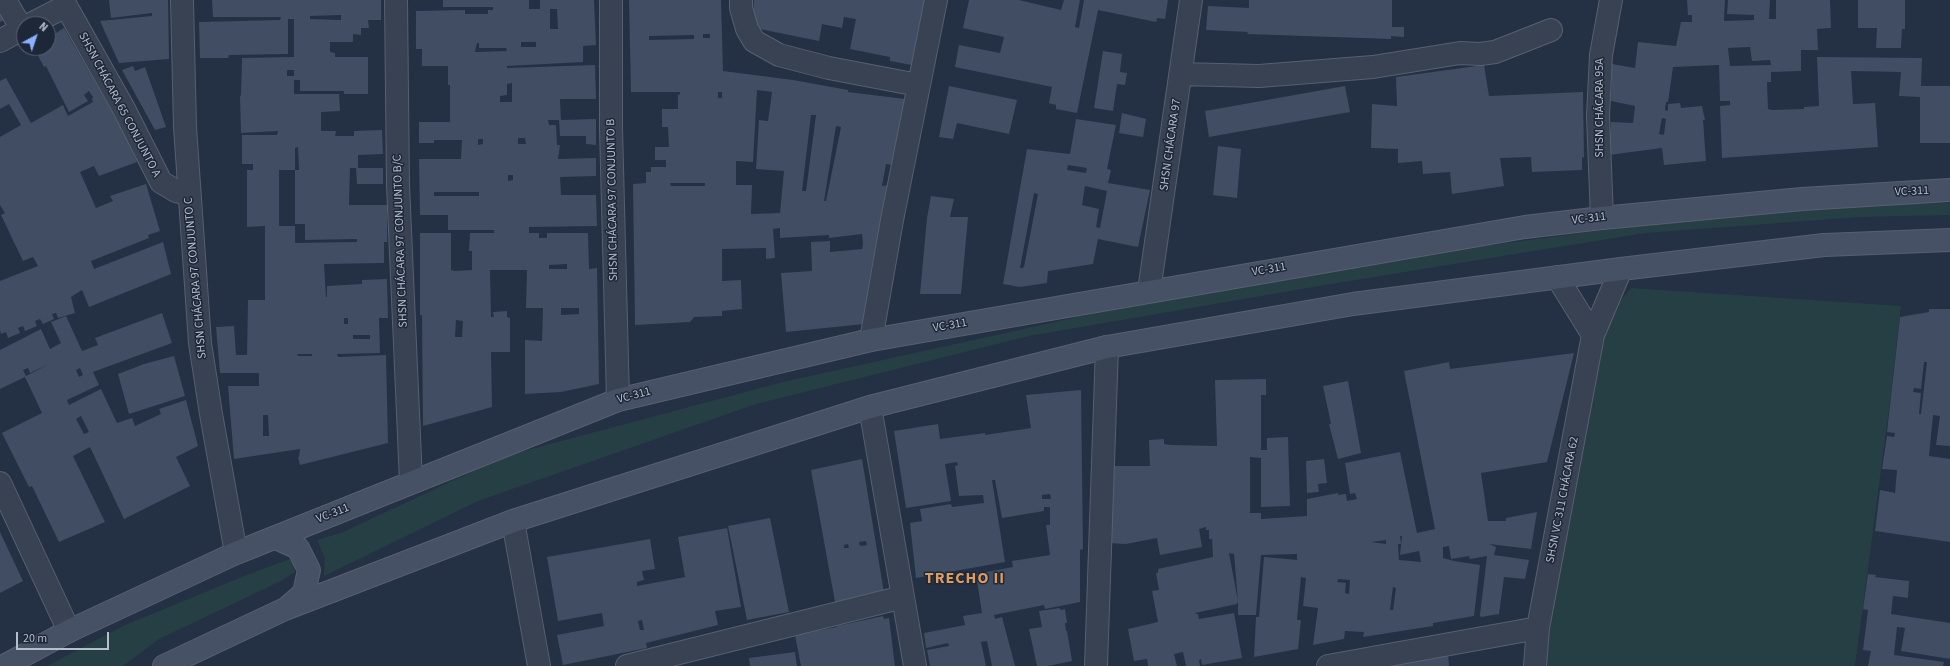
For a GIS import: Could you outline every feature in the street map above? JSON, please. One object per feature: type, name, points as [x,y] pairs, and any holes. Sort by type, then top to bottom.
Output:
[{"type":"main road","name":"VC-311","points":[[4,666],[69,631],[236,553],[618,400],[871,340],[1525,227],[1602,218],[1802,199],[1950,190]]},
{"type":"main road","points":[[164,666],[286,609],[513,521],[870,407],[1107,347],[1353,304],[1622,268],[1824,245],[1950,240]]},
{"type":"main road","points":[[276,538],[298,548],[309,570],[304,593],[286,609]]},
{"type":"street","points":[[5,0],[17,16]]},
{"type":"street","name":"SHSN CHÁCARA 97 CONJUNTO C","points":[[182,0],[185,127],[200,343],[236,553]]},
{"type":"street","name":"SHSN CHÁCARA 97 CONJUNTO B/C","points":[[396,0],[398,185],[411,482]]},
{"type":"street","name":"SHSN CHÁCARA 97 CONJUNTO B","points":[[611,0],[611,128],[618,400]]},
{"type":"street","points":[[871,340],[892,220],[936,0]]},
{"type":"street","name":"SHSN CHÁCARA 97","points":[[1150,291],[1192,0]]},
{"type":"street","name":"SHSN CHÁCARA 95A","points":[[1602,218],[1598,116],[1600,55],[1611,0]]},
{"type":"street","points":[[44,16],[65,3]]},
{"type":"street","name":"SHSN CHÁCARA 65 CONJUNTO A","points":[[65,3],[124,109],[161,182],[176,191],[189,194]]},
{"type":"street","points":[[741,4],[747,29],[754,41],[779,55],[829,68],[918,85]]},
{"type":"street","points":[[1181,74],[1259,76],[1373,67],[1460,53],[1480,54],[1495,52],[1552,30]]},
{"type":"street","points":[[0,41],[16,32]]},
{"type":"street","name":"SHSN VC 311 CHÁCARA 62","points":[[1535,666],[1538,628],[1593,335],[1622,268]]},
{"type":"street","points":[[1557,277],[1593,335]]},
{"type":"street","points":[[1096,666],[1107,347]]},
{"type":"street","points":[[870,407],[915,666]]},
{"type":"street","points":[[0,483],[69,631]]},
{"type":"street","points":[[513,521],[539,666]]},
{"type":"street","points":[[627,666],[903,597]]},
{"type":"street","points":[[1328,666],[1538,628]]},
{"type":"green space","points":[[1950,203],[1950,215],[1860,217],[1645,233],[1325,285],[1029,336],[756,404],[478,501],[324,576],[325,559],[317,540],[343,532],[480,468],[520,452],[783,382],[1132,305],[1402,257],[1784,206]]},
{"type":"green space","points":[[1631,288],[1901,306],[1890,402],[1855,666],[1536,666],[1593,335]]},
{"type":"green space","points":[[293,558],[295,572],[281,581],[159,639],[123,666],[47,666],[125,625],[249,574]]},
{"type":"building","points":[[109,0],[168,0],[169,59],[119,63],[100,21],[152,16],[152,13],[111,18]]},
{"type":"building","points":[[212,0],[381,0],[381,20],[368,20],[369,28],[361,28],[361,35],[353,34],[353,42],[330,42],[330,52],[335,53],[335,57],[368,57],[368,94],[344,94],[344,91],[300,91],[300,80],[294,80],[294,94],[339,94],[340,111],[321,112],[321,131],[336,131],[335,136],[354,136],[354,131],[382,130],[383,154],[358,155],[358,168],[383,168],[383,184],[357,184],[356,168],[350,168],[349,205],[387,205],[387,242],[384,242],[384,263],[324,264],[326,297],[327,286],[362,284],[362,280],[387,279],[388,318],[379,318],[380,353],[337,354],[338,357],[386,355],[388,443],[300,465],[298,457],[300,449],[234,459],[228,386],[259,386],[259,373],[220,373],[216,327],[234,326],[236,355],[247,355],[248,300],[265,300],[265,226],[247,227],[247,170],[253,170],[253,164],[242,164],[242,135],[277,135],[278,131],[241,133],[240,95],[241,96],[242,58],[294,57],[294,19],[288,19],[288,54],[229,55],[228,58],[200,58],[199,22],[280,20],[281,17],[213,17]],"holes":[[[341,15],[341,20],[310,19],[310,16]],[[287,70],[294,70],[294,76],[287,76]],[[298,147],[299,170],[295,170],[295,148]],[[279,170],[295,170],[295,224],[305,224],[305,240],[357,239],[357,242],[295,243],[295,226],[279,226]],[[344,318],[348,318],[348,324],[344,324]],[[353,335],[370,335],[370,339],[353,339]],[[297,354],[312,354],[312,356],[298,356]],[[263,415],[268,415],[269,436],[263,436]]]},
{"type":"building","points":[[443,0],[529,0],[529,9],[540,9],[540,0],[594,0],[596,45],[583,46],[583,62],[507,66],[507,68],[595,65],[596,99],[560,99],[561,120],[596,119],[596,145],[586,144],[586,136],[560,136],[559,120],[548,120],[549,125],[556,125],[557,145],[560,145],[558,159],[596,158],[596,176],[560,177],[561,195],[596,195],[597,226],[529,227],[529,233],[539,233],[539,238],[547,238],[547,233],[588,233],[589,269],[597,268],[599,384],[561,392],[525,394],[525,340],[542,341],[543,308],[526,308],[527,270],[490,270],[491,317],[494,317],[493,312],[507,311],[507,317],[510,318],[510,352],[491,352],[492,407],[423,426],[422,315],[420,315],[420,233],[451,233],[451,270],[455,271],[472,270],[472,251],[469,251],[470,233],[494,233],[494,230],[448,230],[448,215],[420,215],[419,159],[461,159],[462,140],[434,140],[434,143],[419,143],[419,122],[450,122],[450,85],[448,85],[448,66],[422,66],[422,49],[416,49],[416,11],[465,10],[465,14],[488,14],[488,10],[493,10],[493,7],[443,7]],"holes":[[[550,9],[557,9],[558,29],[550,29]],[[521,42],[536,42],[536,47],[521,47]],[[477,43],[479,43],[479,48],[506,48],[507,51],[475,52]],[[512,83],[512,102],[500,102],[500,96],[507,95],[507,84]],[[518,138],[525,138],[526,144],[518,144]],[[478,139],[483,139],[483,144],[478,145]],[[508,175],[513,175],[513,180],[508,181]],[[434,192],[479,192],[479,196],[434,196]],[[567,264],[567,269],[549,269],[549,265]],[[561,308],[579,308],[579,314],[561,315]],[[456,320],[463,321],[462,337],[455,337]]]},
{"type":"building","points":[[629,0],[721,0],[723,71],[793,80],[848,90],[848,92],[905,99],[892,165],[886,164],[882,186],[888,185],[874,323],[786,332],[781,273],[812,271],[811,242],[830,241],[830,252],[862,249],[863,244],[862,234],[829,238],[829,235],[780,238],[780,228],[773,229],[775,258],[766,259],[766,248],[722,249],[722,281],[741,280],[742,309],[722,311],[722,316],[694,317],[690,322],[635,325],[633,184],[646,183],[646,172],[651,172],[651,167],[666,167],[666,160],[655,160],[655,147],[669,147],[668,127],[662,127],[662,109],[678,109],[678,94],[680,95],[680,92],[631,92]],"holes":[[[703,34],[710,34],[710,38],[703,38]],[[694,35],[694,39],[649,40],[649,36]],[[757,90],[772,92],[768,121],[759,120],[756,169],[784,171],[780,213],[751,214],[752,185],[736,185],[736,161],[753,162]],[[718,92],[722,92],[722,98],[718,98]],[[811,115],[816,115],[806,191],[802,191]],[[836,126],[841,127],[826,201],[824,201]],[[670,183],[705,183],[705,186],[671,186]]]},
{"type":"building","points":[[754,0],[927,0],[917,66],[890,61],[890,57],[850,49],[856,19],[844,17],[842,28],[822,24],[819,41],[760,29],[753,16]]},
{"type":"building","points":[[969,0],[1019,0],[1061,10],[1064,0],[1080,0],[1075,27],[1079,28],[1084,0],[1168,0],[1165,19],[1157,18],[1156,22],[1098,10],[1077,113],[1056,109],[1056,105],[1049,103],[1052,87],[955,67],[959,45],[1000,53],[1004,37],[963,28]]},
{"type":"building","points":[[1249,0],[1392,0],[1392,27],[1404,27],[1404,37],[1391,36],[1391,39],[1247,34],[1248,32],[1206,30],[1208,6],[1249,8]]},
{"type":"building","points":[[1687,0],[1725,0],[1724,21],[1754,20],[1754,15],[1727,14],[1728,0],[1770,0],[1769,19],[1776,19],[1776,0],[1830,0],[1831,28],[1817,29],[1818,50],[1801,50],[1801,71],[1771,72],[1771,82],[1767,82],[1768,109],[1804,109],[1804,107],[1819,106],[1817,57],[1922,58],[1921,86],[1950,86],[1950,143],[1920,143],[1920,97],[1899,96],[1901,72],[1851,71],[1853,104],[1875,103],[1878,147],[1722,158],[1720,106],[1730,105],[1730,101],[1720,101],[1719,65],[1673,67],[1668,102],[1666,102],[1665,110],[1668,111],[1668,104],[1680,103],[1681,108],[1702,106],[1705,120],[1703,120],[1706,161],[1664,165],[1662,148],[1609,155],[1611,122],[1633,123],[1635,106],[1611,101],[1612,64],[1635,68],[1638,42],[1676,46],[1681,22],[1692,22],[1692,15],[1688,15]],"holes":[[[1750,47],[1752,61],[1770,60],[1771,65],[1730,66],[1728,48]],[[1662,118],[1666,119],[1664,135],[1659,134]]]},
{"type":"building","points":[[1858,0],[1905,0],[1905,29],[1902,29],[1901,48],[1876,48],[1877,28],[1858,28]]},
{"type":"building","points":[[0,4],[8,18],[0,22]]},
{"type":"building","points":[[64,28],[127,138],[137,162],[99,176],[94,166],[80,172],[96,208],[113,201],[110,196],[146,184],[160,231],[148,235],[149,238],[91,261],[94,269],[163,242],[171,274],[89,307],[82,290],[71,297],[75,313],[58,318],[56,313],[52,314],[54,319],[43,324],[40,319],[35,321],[37,326],[25,331],[23,326],[18,328],[20,333],[8,338],[6,332],[1,334],[0,330],[0,281],[38,266],[33,257],[23,261],[1,215],[5,213],[0,205],[0,137],[21,125],[9,104],[0,109],[0,81],[6,78],[31,123],[63,105],[68,116],[93,102],[93,97],[89,91],[84,95],[88,101],[69,112],[46,66],[44,67],[38,56],[56,56],[56,33]]},
{"type":"building","points":[[1103,51],[1122,54],[1120,72],[1127,73],[1125,85],[1117,84],[1113,111],[1094,108]]},
{"type":"building","points":[[1484,65],[1489,96],[1583,92],[1584,158],[1582,157],[1582,170],[1532,172],[1531,157],[1500,158],[1504,186],[1452,194],[1450,172],[1423,174],[1422,161],[1398,163],[1398,149],[1371,148],[1372,104],[1397,106],[1396,77]]},
{"type":"building","points":[[133,66],[135,71],[145,67],[166,127],[155,130],[122,70]]},
{"type":"building","points":[[949,86],[1017,100],[1009,134],[957,123],[953,139],[939,137]]},
{"type":"building","points":[[1345,86],[1350,112],[1209,137],[1205,111]]},
{"type":"building","points":[[1122,113],[1146,119],[1143,137],[1119,133]]},
{"type":"building","points":[[1076,119],[1116,125],[1107,169],[1111,170],[1108,183],[1150,190],[1138,247],[1098,239],[1093,264],[1048,271],[1047,283],[1020,287],[1003,284],[1027,149],[1070,154]],"holes":[[[1068,165],[1087,168],[1086,173],[1067,170]],[[1085,186],[1107,191],[1100,228],[1096,227],[1099,209],[1082,205]],[[1034,193],[1038,194],[1024,267],[1020,268]]]},
{"type":"building","points":[[1218,146],[1241,149],[1237,198],[1213,195]]},
{"type":"building","points":[[931,196],[954,199],[950,217],[968,217],[961,294],[920,294],[927,218]]},
{"type":"building","points":[[1929,309],[1950,309],[1950,446],[1936,445],[1940,416],[1933,415],[1929,456],[1950,459],[1950,542],[1875,531],[1880,490],[1895,493],[1897,470],[1882,469],[1887,436],[1894,437],[1895,433],[1887,432],[1900,317],[1929,312]],"holes":[[[1924,362],[1927,362],[1921,414],[1919,414],[1921,393],[1913,392],[1914,388],[1921,389]]]},
{"type":"building","points":[[162,313],[172,343],[93,372],[99,385],[67,400],[69,405],[101,389],[117,423],[132,418],[135,426],[161,414],[159,409],[186,400],[198,446],[176,457],[190,486],[124,519],[90,447],[73,456],[105,522],[59,542],[32,486],[29,487],[2,433],[42,413],[25,377],[0,389],[0,350],[41,329],[50,349],[61,343],[51,322],[66,316],[82,351],[98,345],[95,338]],"holes":[[[51,363],[26,376],[23,370],[28,368],[30,373]],[[80,368],[83,375],[79,377],[76,370]],[[81,416],[89,432],[84,434],[76,419]]]},
{"type":"building","points":[[1574,353],[1547,462],[1481,473],[1488,521],[1506,521],[1506,518],[1537,512],[1531,549],[1489,544],[1496,547],[1494,555],[1529,560],[1525,579],[1504,577],[1499,614],[1481,617],[1480,615],[1487,556],[1470,559],[1469,556],[1451,559],[1449,546],[1443,547],[1443,558],[1480,565],[1474,616],[1433,623],[1433,626],[1363,637],[1364,632],[1345,631],[1344,639],[1313,645],[1318,608],[1303,606],[1306,578],[1301,577],[1297,620],[1301,620],[1298,649],[1254,657],[1256,617],[1259,617],[1264,557],[1297,560],[1297,554],[1261,555],[1256,615],[1238,615],[1238,601],[1237,604],[1195,613],[1198,614],[1199,619],[1234,613],[1242,658],[1202,665],[1201,659],[1199,660],[1200,666],[1186,666],[1183,652],[1174,654],[1177,666],[1148,666],[1147,659],[1134,661],[1128,629],[1158,622],[1152,591],[1159,590],[1156,573],[1158,573],[1158,569],[1213,557],[1212,539],[1209,539],[1209,530],[1206,530],[1206,527],[1199,529],[1202,547],[1160,555],[1157,538],[1126,544],[1107,543],[1107,527],[1113,525],[1113,506],[1104,466],[1150,466],[1149,440],[1164,439],[1164,444],[1170,445],[1217,446],[1215,380],[1266,379],[1266,395],[1261,395],[1261,450],[1267,450],[1267,438],[1288,437],[1290,506],[1261,507],[1261,458],[1250,457],[1250,513],[1261,513],[1261,519],[1307,516],[1307,499],[1338,493],[1338,495],[1346,494],[1347,501],[1357,499],[1355,493],[1350,494],[1345,463],[1400,452],[1417,533],[1435,529],[1404,371],[1449,362],[1450,369]],"holes":[[[1400,536],[1402,536],[1400,555],[1419,551],[1421,562],[1399,560],[1398,544],[1401,544]],[[1386,540],[1386,544],[1371,542]],[[1229,553],[1234,554],[1238,601]],[[1338,579],[1350,580],[1349,594],[1345,593],[1346,583],[1337,582]],[[1393,587],[1396,588],[1393,610],[1390,610]]]},
{"type":"building","points":[[174,356],[185,396],[129,414],[118,374],[144,364]]},
{"type":"building","points":[[1348,381],[1361,453],[1338,459],[1329,424],[1331,424],[1323,386]]},
{"type":"building","points":[[1081,390],[1083,549],[1080,550],[1080,602],[1045,609],[1044,605],[994,615],[995,619],[1002,617],[1015,666],[992,666],[987,641],[981,642],[986,666],[930,666],[927,650],[949,646],[948,643],[926,648],[924,633],[965,625],[963,616],[982,613],[976,574],[1013,567],[1012,561],[1050,555],[1046,525],[1050,525],[1050,507],[1044,507],[1044,511],[1002,518],[995,480],[992,480],[1005,562],[916,578],[910,523],[922,521],[920,509],[951,504],[952,507],[984,503],[983,495],[959,496],[955,466],[958,465],[957,462],[945,464],[951,501],[906,508],[894,431],[938,424],[940,439],[985,433],[985,435],[1031,428],[1026,395]],"holes":[[[1050,494],[1051,499],[1042,499],[1042,495]]]},
{"type":"building","points":[[862,459],[884,593],[835,602],[811,470]],"holes":[[[866,541],[867,545],[860,546],[859,542]],[[848,544],[849,548],[844,548],[844,545]]]},
{"type":"building","points":[[1324,459],[1327,483],[1318,484],[1319,492],[1307,493],[1306,461]]},
{"type":"building","points":[[770,518],[789,612],[747,620],[728,526]]},
{"type":"building","points":[[727,528],[741,607],[715,611],[718,625],[646,643],[647,648],[563,665],[557,635],[604,626],[602,613],[558,621],[547,557],[650,539],[655,569],[642,571],[644,580],[637,582],[637,586],[685,577],[678,537]],"holes":[[[642,620],[644,630],[640,630],[638,621]]]},
{"type":"building","points":[[0,532],[23,581],[0,593]]},
{"type":"building","points":[[1868,574],[1876,575],[1875,577],[1909,581],[1908,598],[1893,596],[1891,614],[1950,623],[1950,659],[1901,651],[1905,628],[1897,627],[1894,655],[1944,662],[1943,666],[1868,666],[1871,651],[1863,650],[1868,610],[1863,609]]},
{"type":"building","points":[[1060,608],[1060,610],[1065,609],[1067,623],[1065,623],[1066,631],[1072,661],[1048,666],[1037,666],[1029,629],[1042,627],[1039,611]]},
{"type":"building","points":[[883,616],[884,619],[889,618],[895,666],[801,666],[795,635]]},
{"type":"building","points":[[795,652],[797,666],[750,666],[749,658]]},
{"type":"building","points":[[1448,654],[1449,666],[1376,666]]},
{"type":"district","name":"TRECHO II","points":[[965,579]]}]
